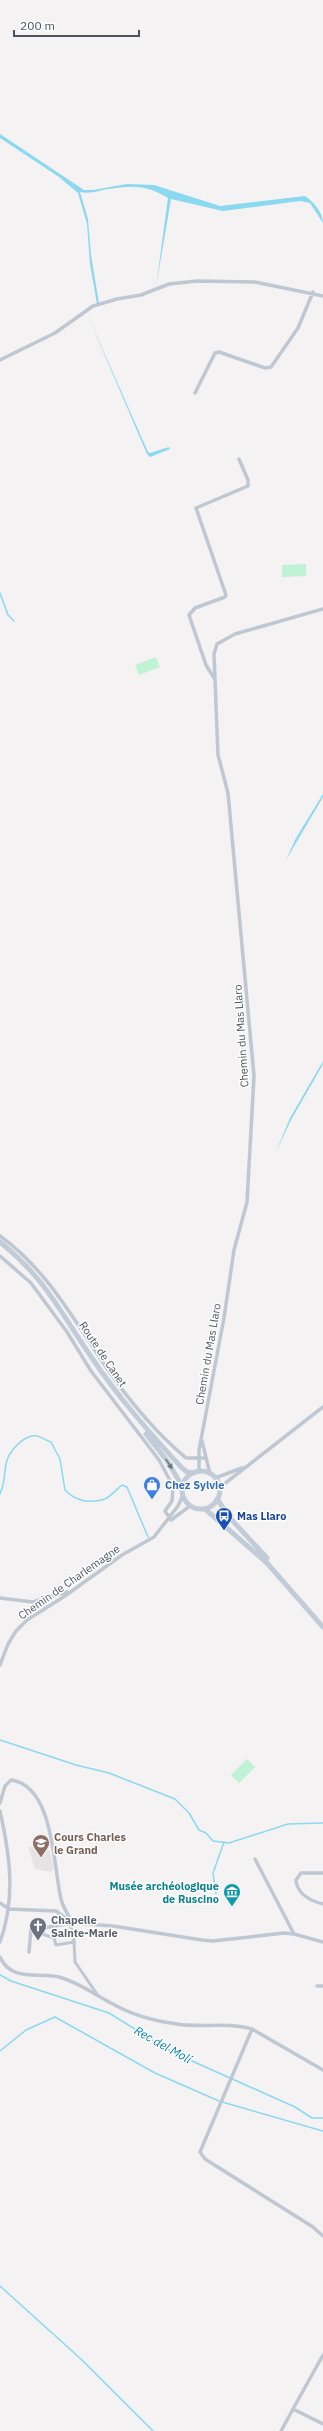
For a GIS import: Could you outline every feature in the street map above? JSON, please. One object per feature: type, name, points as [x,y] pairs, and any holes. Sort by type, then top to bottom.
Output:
[{"type":"main road","name":"Route de Canet","points":[[0,1242],[21,1259],[48,1289],[92,1359],[142,1424],[181,1467],[187,1472],[196,1472]]},
{"type":"main road","name":"Route de Canet","points":[[0,1246],[19,1261],[45,1291],[97,1371],[168,1462],[182,1486]]},
{"type":"main road","points":[[205,1509],[217,1499],[219,1488],[213,1476],[196,1472],[186,1478],[182,1486],[183,1495],[190,1506],[205,1509],[267,1563],[323,1627]]},
{"type":"main road","points":[[217,1499],[248,1539],[323,1622]]},
{"type":"street","points":[[0,360],[55,333],[93,306],[118,299],[141,295],[169,284],[197,281],[255,282],[313,292],[323,296]]},
{"type":"street","points":[[196,393],[215,353],[219,352],[265,368],[271,367],[298,328],[313,292]]},
{"type":"street","name":"Chemin du Mas Llaro","points":[[214,678],[206,665],[189,615],[195,608],[225,597],[226,595],[196,508],[248,486],[248,480],[239,459]]},
{"type":"street","name":"Chemin du Mas Llaro","points":[[196,1472],[200,1458],[202,1438],[224,1318],[234,1250],[247,1202],[254,1076],[228,793],[218,754],[213,666],[215,649],[217,644],[225,638],[323,609]]},
{"type":"street","points":[[0,1236],[18,1249],[36,1266],[62,1300],[116,1380],[156,1429],[186,1458],[206,1458]]},
{"type":"street","points":[[0,1256],[34,1288],[67,1332],[91,1371],[159,1460],[173,1486],[172,1501],[165,1511],[170,1519]]},
{"type":"street","points":[[219,1488],[323,1407]]},
{"type":"street","points":[[202,1438],[206,1458],[213,1476],[236,1472],[250,1463]]},
{"type":"street","name":"Chemin de Charlemagne","points":[[0,1665],[8,1644],[16,1631],[26,1620],[74,1590],[122,1555],[154,1537],[170,1519],[183,1495]]},
{"type":"street","name":"Chemin de Charlemagne","points":[[170,1519],[190,1506]]},
{"type":"street","points":[[0,1598],[33,1602],[74,1590]]},
{"type":"street","points":[[0,1802],[5,1786],[11,1780],[27,1784],[32,1790],[47,1819],[61,1899],[73,1923],[71,1927],[74,1942],[75,1962],[97,1994]]},
{"type":"street","points":[[0,1811],[11,1879],[9,1909],[0,1942]]},
{"type":"street","points":[[255,1859],[294,1934]]},
{"type":"street","points":[[323,1873],[301,1874],[296,1880],[299,1889],[306,1896],[323,1904]]},
{"type":"street","points":[[0,1903],[9,1909],[56,1911],[73,1923]]},
{"type":"street","points":[[31,1930],[73,1923],[214,1941],[294,1934],[323,1942]]},
{"type":"street","points":[[31,1930],[54,1938],[56,1945],[74,1942]]},
{"type":"street","points":[[29,1952],[31,1930]]},
{"type":"street","points":[[0,1957],[8,1968],[15,1972],[58,1977],[97,1994],[110,2003],[148,2018],[204,2027],[244,2026],[252,2029],[323,2070]]},
{"type":"street","points":[[317,1986],[323,1986]]},
{"type":"street","points":[[252,2029],[200,2152],[205,2159],[313,2227],[323,2236]]},
{"type":"street","points":[[281,2431],[323,2355]]},
{"type":"street","points":[[294,2408],[323,2424]]},
{"type":"shaded area","name":"Cours Charles le Grand","points":[[28,1846],[50,1851],[54,1869],[51,1872],[35,1869]]},
{"type":"green space","points":[[306,564],[306,576],[282,577],[282,565]]},
{"type":"green space","points":[[156,657],[160,667],[139,675],[135,665]]},
{"type":"green space","points":[[247,1759],[255,1767],[239,1783],[231,1775]]},
{"type":"water","points":[[0,134],[84,190],[93,190],[127,184],[154,185],[220,206],[305,196],[312,201],[317,208],[323,219],[323,223],[310,203],[300,201],[223,211],[171,199],[156,287],[168,198],[146,188],[140,187],[125,187],[84,193],[80,192],[88,219],[91,255],[99,303],[97,304],[90,264],[87,224],[78,193],[59,177],[0,138]]},
{"type":"water","points":[[87,314],[148,452],[150,453],[169,447],[170,449],[150,457],[147,454]]},
{"type":"water","points":[[323,794],[323,797],[286,860],[296,838]]},
{"type":"water","points":[[323,1061],[322,1066],[291,1120],[275,1154],[290,1118]]},
{"type":"waterway","points":[[0,593],[8,615],[14,621]]},
{"type":"waterway","points":[[0,1494],[4,1483],[7,1459],[13,1449],[27,1438],[37,1436],[51,1442],[60,1459],[65,1490],[73,1497],[88,1501],[105,1499],[122,1485],[127,1487],[148,1537]]},
{"type":"waterway","points":[[0,1740],[76,1765],[109,1773],[175,1799],[189,1813],[199,1830],[206,1833],[213,1841],[229,1843],[288,1824],[323,1823]]},
{"type":"waterway","points":[[216,1894],[213,1873],[224,1842]]},
{"type":"waterway","name":"Rec del Molí","points":[[0,1975],[11,1981],[109,2013],[172,2052],[295,2107],[312,2118],[323,2118]]},
{"type":"waterway","points":[[0,2051],[26,2030],[55,2017],[155,2073],[219,2101]]},
{"type":"waterway","points":[[222,2102],[323,2131]]},
{"type":"waterway","points":[[0,2286],[82,2360],[153,2431]]},
{"type":"place","name":"Chez Sylvie","points":[[152,1500]]},
{"type":"place","name":"Mas Llaro","points":[[224,1531]]},
{"type":"place","name":"Cours Charles le Grand","points":[[41,1858]]},
{"type":"place","name":"Musée archéologique de Ruscino","points":[[232,1907]]},
{"type":"place","name":"Chapelle Sainte-Marie","points":[[38,1941]]}]
